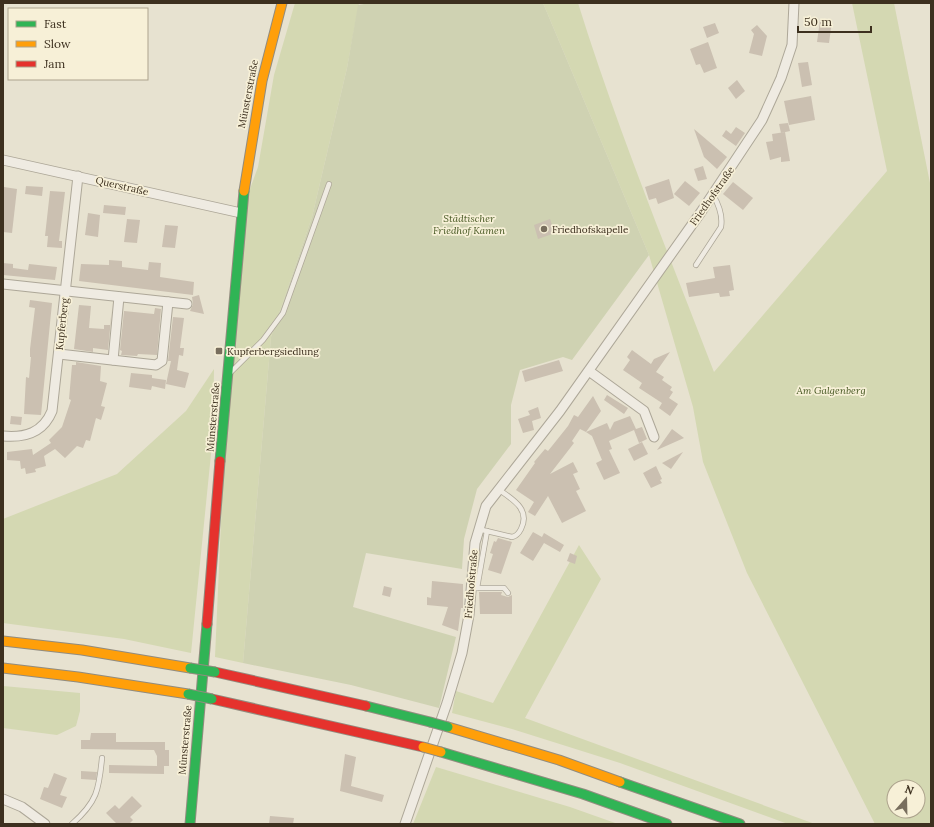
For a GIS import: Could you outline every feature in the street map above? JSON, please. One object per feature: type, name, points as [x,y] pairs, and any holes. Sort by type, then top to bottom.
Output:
[{"type":"main road","name":"Münsterstraße","points":[[190,824],[241,213],[254,119],[264,68],[282,3]]},
{"type":"main road","points":[[3,641],[82,650],[215,672],[328,696],[430,722],[559,760],[740,824]]},
{"type":"main road","points":[[3,668],[78,677],[188,694],[356,731],[441,752],[576,792],[667,824]]},
{"type":"street","name":"Friedhofstraße","points":[[405,824],[447,703],[462,653],[474,588],[472,561],[478,528],[486,506],[540,438],[589,371],[748,143],[772,102],[792,45],[794,3]]},
{"type":"street","name":"Querstraße","points":[[3,160],[241,213]]},
{"type":"street","name":"Kupferberg","points":[[3,436],[23,437],[38,430],[49,418],[54,403],[78,176]]},
{"type":"street","points":[[3,284],[186,304]]},
{"type":"street","points":[[113,360],[120,297]]},
{"type":"street","points":[[59,354],[156,365],[162,361],[168,302]]},
{"type":"street","points":[[589,371],[644,411],[654,437]]},
{"type":"street","points":[[3,799],[22,807],[45,824]]},
{"type":"lane","points":[[228,376],[263,340],[283,313],[329,184]]},
{"type":"lane","points":[[696,265],[721,227],[722,220],[719,204],[713,195]]},
{"type":"lane","points":[[478,528],[488,532],[512,537],[516,536],[523,525],[524,519],[522,509],[498,489]]},
{"type":"lane","points":[[488,532],[474,588],[504,588],[508,593]]},
{"type":"lane","points":[[72,824],[92,804],[99,787],[102,758]]},
{"type":"green space","points":[[295,3],[359,3],[347,68],[312,217],[271,337],[243,663],[215,657],[225,432],[243,208],[258,167],[274,75]]},
{"type":"green space","name":"Städtischer Friedhof Kamen","points":[[370,3],[543,3],[649,255],[572,360],[563,357],[520,370],[511,405],[511,444],[477,489],[464,539],[462,569],[366,553],[353,607],[456,637],[439,708],[351,685],[243,663],[271,337],[312,217],[347,68],[358,5]]},
{"type":"green space","name":"Am Galgenberg","points":[[543,3],[578,3],[626,143],[714,372],[887,171],[852,3],[894,3],[931,188],[931,824],[875,824],[747,573],[703,462],[693,407],[649,255]]},
{"type":"green space","points":[[214,369],[213,434],[191,653],[124,639],[3,623],[3,519],[117,474],[186,411]]},
{"type":"green space","points":[[579,545],[601,579],[525,718],[815,824],[788,824],[620,763],[512,729],[452,713],[456,691],[493,703]]},
{"type":"green space","points":[[3,686],[80,693],[80,711],[76,726],[57,735],[3,728]]},
{"type":"green space","points":[[436,767],[570,807],[618,824],[413,824]]},
{"type":"building","points":[[820,20],[832,21],[829,43],[817,42]]},
{"type":"building","points":[[715,23],[719,33],[707,38],[703,27]]},
{"type":"building","points":[[757,25],[767,36],[762,56],[749,53],[754,34],[751,30]]},
{"type":"building","points":[[708,42],[717,68],[704,73],[700,64],[696,65],[690,49]]},
{"type":"building","points":[[808,62],[812,85],[802,87],[798,63]]},
{"type":"building","points":[[737,80],[745,91],[736,99],[728,88]]},
{"type":"building","points":[[811,96],[815,120],[789,125],[784,101]]},
{"type":"building","points":[[788,123],[790,131],[781,133],[779,124]]},
{"type":"building","points":[[736,127],[745,133],[736,146],[722,136],[726,130],[731,134]]},
{"type":"building","points":[[694,129],[727,157],[717,169],[704,157]]},
{"type":"building","points":[[785,132],[790,161],[781,162],[781,157],[770,160],[766,142],[773,141],[772,134]]},
{"type":"building","points":[[703,166],[707,179],[698,181],[694,169]]},
{"type":"building","points":[[669,179],[674,198],[658,204],[656,198],[649,200],[645,187]]},
{"type":"building","points":[[685,181],[700,193],[689,206],[674,194]]},
{"type":"building","points":[[733,182],[753,198],[743,210],[723,194]]},
{"type":"building","points":[[26,186],[43,187],[42,196],[25,194]]},
{"type":"building","points":[[4,187],[17,189],[12,233],[3,232]]},
{"type":"building","points":[[50,191],[65,192],[59,241],[62,241],[62,248],[47,247],[48,236],[45,236]]},
{"type":"building","points":[[104,205],[126,207],[125,215],[103,213]]},
{"type":"building","points":[[88,213],[100,215],[98,237],[85,235]]},
{"type":"building","points":[[127,219],[140,220],[137,243],[124,242]]},
{"type":"building","name":"Friedhofskapelle","points":[[550,219],[555,233],[538,239],[534,225]]},
{"type":"building","points":[[165,225],[178,226],[175,248],[162,247]]},
{"type":"building","points":[[109,260],[122,261],[122,267],[148,270],[149,262],[161,263],[160,277],[194,282],[193,295],[79,281],[81,264],[109,265]]},
{"type":"building","points":[[3,263],[13,264],[13,268],[28,270],[29,264],[57,267],[55,280],[3,275]]},
{"type":"building","points":[[730,265],[734,290],[729,291],[730,296],[720,297],[719,293],[717,293],[689,297],[686,283],[715,278],[713,267]]},
{"type":"building","points":[[199,295],[204,314],[190,311],[193,304],[192,297]]},
{"type":"building","points":[[30,300],[52,303],[41,415],[24,414],[26,377],[29,378],[31,357],[30,349],[35,308],[29,307]]},
{"type":"building","points":[[79,305],[91,306],[89,328],[104,329],[104,325],[110,325],[112,309],[108,350],[93,348],[93,352],[74,349]]},
{"type":"building","points":[[155,308],[161,309],[157,355],[121,355],[122,351],[120,350],[124,311],[154,314]]},
{"type":"building","points":[[173,317],[184,318],[180,348],[184,348],[183,356],[179,355],[177,370],[189,373],[185,388],[166,384],[171,361],[168,361]]},
{"type":"building","points":[[632,350],[651,364],[654,359],[670,352],[656,372],[664,377],[662,380],[672,387],[670,390],[673,392],[669,398],[678,404],[670,416],[659,408],[662,403],[639,388],[642,383],[623,370],[630,360],[627,357]]},
{"type":"building","points":[[559,360],[563,371],[525,382],[522,371]]},
{"type":"building","points":[[76,362],[101,366],[100,381],[107,383],[101,406],[105,407],[101,420],[96,418],[90,441],[86,440],[83,448],[77,446],[65,458],[55,449],[44,456],[46,466],[35,469],[36,472],[26,474],[25,468],[21,469],[20,461],[7,460],[7,452],[32,449],[33,455],[51,443],[49,440],[62,427],[71,400],[69,399],[72,365],[76,365]]},
{"type":"building","points":[[131,373],[152,375],[152,378],[166,380],[165,389],[152,386],[151,390],[129,387]]},
{"type":"building","points":[[607,395],[628,408],[624,414],[604,400]]},
{"type":"building","points":[[593,396],[601,411],[586,432],[580,429],[572,441],[574,443],[550,474],[573,462],[578,472],[573,474],[580,489],[576,491],[586,511],[562,523],[548,496],[535,516],[528,512],[534,502],[516,490],[535,463],[534,462],[545,449],[548,451],[568,426],[574,415],[578,417]]},
{"type":"building","points":[[538,407],[541,418],[532,421],[534,430],[523,433],[518,419],[530,415],[528,411]]},
{"type":"building","points":[[11,416],[22,417],[21,425],[10,424]]},
{"type":"building","points":[[630,416],[636,429],[642,427],[647,439],[639,443],[634,430],[609,441],[612,449],[609,450],[620,473],[604,480],[596,463],[602,460],[592,436],[586,432],[607,423],[610,430],[614,422]]},
{"type":"building","points":[[672,429],[684,438],[657,450]]},
{"type":"building","points":[[642,442],[648,454],[634,461],[628,449]]},
{"type":"building","points":[[683,452],[671,469],[662,463]]},
{"type":"building","points":[[656,466],[662,479],[660,480],[662,483],[651,488],[643,473]]},
{"type":"building","points":[[533,532],[542,537],[544,533],[564,545],[560,552],[544,543],[533,561],[520,553]]},
{"type":"building","points":[[498,538],[512,542],[501,574],[488,570],[493,554],[490,553],[494,541],[496,542]]},
{"type":"building","points":[[570,553],[577,556],[575,564],[567,561]]},
{"type":"building","points":[[432,581],[463,584],[463,608],[461,608],[458,631],[442,625],[448,607],[427,605],[427,597],[431,598]]},
{"type":"building","points":[[384,586],[392,588],[390,597],[382,595]]},
{"type":"building","points":[[479,592],[502,592],[501,595],[508,597],[512,595],[512,614],[480,614]]},
{"type":"building","points":[[91,733],[116,733],[116,742],[165,742],[165,750],[169,750],[169,766],[164,766],[164,774],[109,773],[109,765],[157,766],[157,756],[154,750],[81,749],[81,740],[90,740]]},
{"type":"building","points":[[345,754],[356,757],[351,786],[384,795],[382,802],[340,791]]},
{"type":"building","points":[[81,771],[97,772],[96,780],[81,779]]},
{"type":"building","points":[[54,773],[67,778],[60,795],[67,797],[62,808],[40,799],[44,787],[48,788]]},
{"type":"building","points":[[132,796],[142,806],[130,817],[133,820],[129,824],[117,824],[106,813],[115,805],[119,809]]},
{"type":"building","points":[[270,816],[294,818],[293,824],[269,824]]},
{"type":"traffic: fast","points":[[220,461],[244,191]]},
{"type":"traffic: fast","points":[[190,824],[207,624]]},
{"type":"traffic: fast","points":[[190,668],[215,672]]},
{"type":"traffic: fast","points":[[188,694],[212,699]]},
{"type":"traffic: fast","points":[[366,706],[430,722]]},
{"type":"traffic: fast","points":[[430,722],[448,727]]},
{"type":"traffic: fast","points":[[441,752],[583,794],[667,824]]},
{"type":"traffic: fast","points":[[620,782],[740,824]]},
{"type":"traffic: slow","points":[[244,191],[262,81],[282,3]]},
{"type":"traffic: slow","points":[[3,641],[82,650],[190,668]]},
{"type":"traffic: slow","points":[[3,668],[78,677],[188,694]]},
{"type":"traffic: slow","points":[[448,727],[559,760],[620,782]]},
{"type":"traffic: slow","points":[[423,747],[441,752]]},
{"type":"traffic: jam","points":[[207,624],[220,461]]},
{"type":"traffic: jam","points":[[215,672],[366,706]]},
{"type":"traffic: jam","points":[[212,699],[423,747]]},
{"type":"place","name":"Friedhofskapelle","points":[[544,229]]},
{"type":"place","name":"Kupferbergsiedlung","points":[[219,351]]}]
